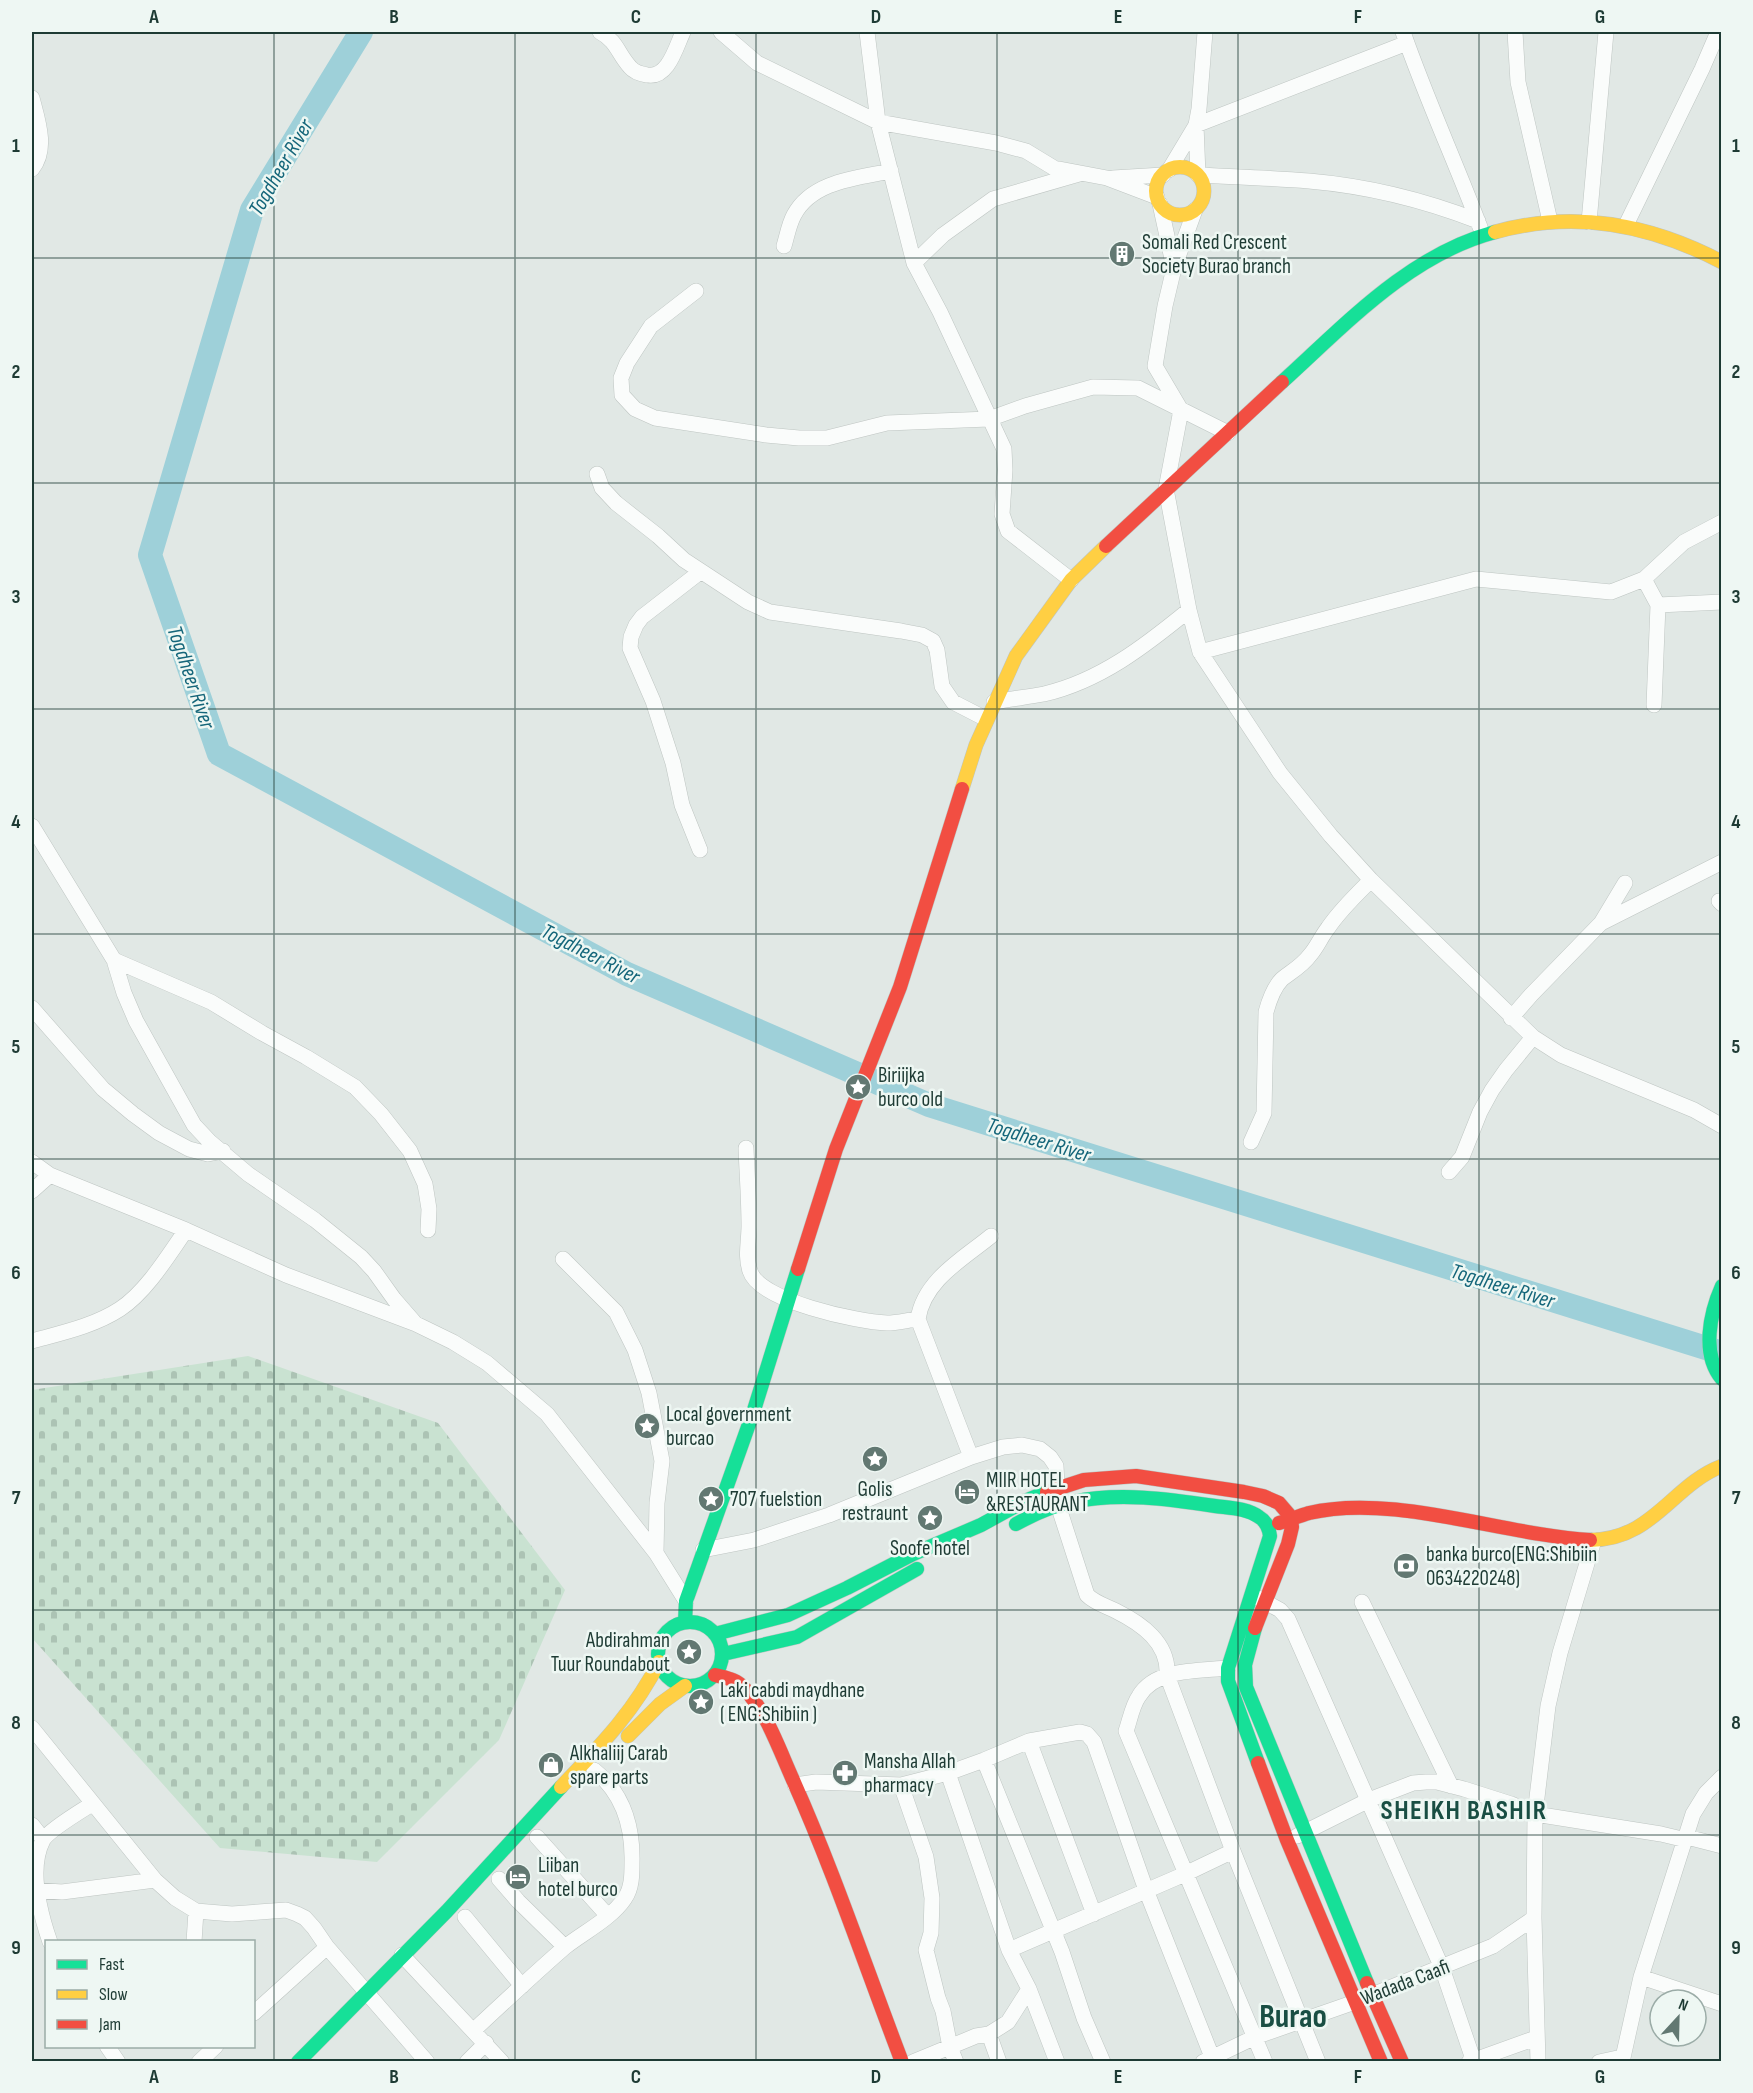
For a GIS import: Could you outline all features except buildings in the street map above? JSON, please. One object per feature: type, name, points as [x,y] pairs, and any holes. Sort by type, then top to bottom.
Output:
[{"type":"main road","points":[[1176,167],[1185,168],[1198,175],[1204,190],[1204,198],[1195,210],[1188,214],[1172,214],[1159,200],[1157,189],[1166,172],[1176,167]]},
{"type":"main road","points":[[685,1622],[686,1601],[754,1410],[836,1149],[900,987],[976,745],[1016,656],[1071,580],[1166,489],[1373,299],[1410,272],[1481,228],[1550,221],[1626,225],[1682,242],[1722,262]]},
{"type":"main road","points":[[1722,1286],[1716,1298],[1711,1328],[1710,1359],[1716,1374],[1722,1379]]},
{"type":"main road","points":[[1269,1527],[1291,1517],[1340,1508],[1390,1510],[1517,1532],[1594,1540],[1623,1534],[1653,1519],[1693,1481],[1710,1470],[1722,1467]]},
{"type":"main road","points":[[715,1634],[788,1615],[913,1554],[981,1525],[1025,1501],[1084,1480],[1127,1476],[1181,1481],[1263,1496],[1279,1503],[1291,1517],[1292,1527],[1288,1544],[1250,1642],[1245,1665],[1246,1687],[1372,1995],[1402,2061]]},
{"type":"main road","points":[[1004,1530],[1036,1513],[1058,1505],[1080,1500],[1117,1497],[1253,1512],[1264,1518],[1269,1527],[1269,1536],[1228,1668],[1228,1681],[1287,1840],[1381,2061]]},
{"type":"main road","points":[[723,1654],[797,1637],[924,1566],[913,1554]]},
{"type":"main road","points":[[788,1615],[797,1637]]},
{"type":"main road","points":[[696,1622],[707,1626],[715,1634],[721,1643],[723,1654],[721,1666],[706,1682],[696,1686],[685,1686],[673,1682],[664,1673],[659,1662],[660,1641],[675,1625],[696,1622]]},
{"type":"main road","points":[[298,2061],[447,1911],[621,1723],[647,1686],[659,1662]]},
{"type":"main road","points":[[715,1675],[736,1680],[745,1689],[769,1730],[795,1785],[834,1879],[902,2061]]},
{"type":"main road","points":[[582,1786],[594,1770],[660,1704],[685,1686]]},
{"type":"main road","points":[[533,1841],[549,1824]]},
{"type":"street","points":[[600,32],[610,37],[630,68],[640,74],[654,76],[660,74],[668,63],[683,32]]},
{"type":"street","points":[[721,32],[758,63],[878,122],[996,143],[1026,151],[1054,168],[1107,178],[1159,200],[1173,268]]},
{"type":"street","points":[[867,32],[878,122],[914,263],[940,312],[1004,449],[1002,514],[1008,531],[1071,580]]},
{"type":"street","points":[[1205,32],[1196,125],[1198,175],[1310,181],[1386,193],[1441,206],[1481,228]]},
{"type":"street","points":[[1515,32],[1518,82],[1550,221]]},
{"type":"street","points":[[1589,222],[1606,32]]},
{"type":"street","points":[[1626,225],[1718,32]]},
{"type":"street","points":[[1107,178],[1166,172],[1196,125],[1405,37],[1424,91],[1454,157],[1481,228]]},
{"type":"street","points":[[32,97],[42,134],[32,169]]},
{"type":"street","points":[[784,246],[794,216],[805,199],[825,186],[891,171]]},
{"type":"street","points":[[914,263],[943,235],[993,199],[1082,174]]},
{"type":"street","points":[[1195,210],[1173,268],[1155,366],[1181,410],[1166,489],[1189,610],[1200,652],[1280,773],[1331,836],[1371,880],[1422,931],[1464,968],[1511,1018],[1533,1037],[1561,1055],[1694,1110],[1722,1126]]},
{"type":"street","points":[[696,291],[651,326],[627,363],[621,378],[622,395],[635,409],[655,418],[766,435],[827,438],[887,423],[989,419],[1025,406],[1093,387],[1138,388],[1228,433]]},
{"type":"street","points":[[597,474],[608,495],[684,560],[748,602],[770,612],[922,635],[933,641],[937,650],[942,686],[953,702],[986,720]]},
{"type":"street","points":[[1200,652],[1476,579],[1611,592],[1644,579],[1684,542],[1722,522]]},
{"type":"street","points":[[700,572],[642,617],[631,637],[630,648],[653,701],[673,763],[682,805],[700,850]]},
{"type":"street","points":[[1644,579],[1658,605],[1654,705]]},
{"type":"street","points":[[1658,605],[1722,602]]},
{"type":"street","points":[[994,702],[1045,694],[1102,672],[1126,659],[1189,610]]},
{"type":"street","points":[[32,826],[114,960],[136,1021],[185,1111],[201,1133],[248,1174],[315,1220],[361,1257],[374,1271],[393,1299],[416,1324]]},
{"type":"street","points":[[1601,923],[1722,862]]},
{"type":"street","points":[[1251,1142],[1264,1113],[1266,1012],[1275,987],[1310,956],[1328,927],[1371,880]]},
{"type":"street","points":[[1511,1018],[1531,994],[1601,923],[1625,883]]},
{"type":"street","points":[[114,960],[211,1002],[306,1056],[355,1088],[381,1114],[410,1151],[425,1184],[429,1209],[428,1230]]},
{"type":"street","points":[[32,1008],[104,1089],[133,1114],[159,1133],[189,1149],[208,1154],[223,1151]]},
{"type":"street","points":[[1449,1172],[1462,1157],[1480,1112],[1492,1090],[1533,1037]]},
{"type":"street","points":[[746,1148],[749,1225],[747,1258],[750,1273],[758,1284],[768,1292],[789,1300],[850,1318],[887,1323],[918,1319]]},
{"type":"street","points":[[32,1162],[50,1175],[186,1230],[286,1275],[416,1324],[453,1342],[487,1363],[548,1414],[656,1552],[686,1601]]},
{"type":"street","points":[[32,1191],[50,1175]]},
{"type":"street","points":[[32,1341],[102,1319],[121,1308],[157,1270],[186,1230]]},
{"type":"street","points":[[971,1457],[918,1319],[924,1298],[939,1277],[991,1236]]},
{"type":"street","points":[[563,1259],[615,1312],[635,1350],[649,1393],[662,1461],[657,1503],[656,1552]]},
{"type":"street","points":[[704,1550],[754,1540],[829,1515],[971,1457],[1003,1447],[1022,1445],[1040,1449],[1050,1457],[1056,1466],[1059,1487],[1058,1505],[1087,1595],[1097,1603],[1144,1628],[1164,1653],[1168,1663],[1167,1675],[1233,1851],[1318,2061]]},
{"type":"street","points":[[1538,2061],[1534,1918],[1535,1814],[1548,1706],[1560,1653],[1594,1540]]},
{"type":"street","points":[[1250,1594],[1280,1610],[1288,1619],[1442,1968],[1472,2061],[1536,2038]]},
{"type":"street","points":[[1362,1602],[1451,1786]]},
{"type":"street","points":[[1228,1668],[1167,1675],[1156,1680],[1139,1695],[1126,1731],[1265,2061]]},
{"type":"street","points":[[32,1728],[155,1880],[175,1898],[196,1911],[232,1914],[286,1910],[305,1918],[377,2007],[427,2061]]},
{"type":"street","points":[[795,1785],[816,1782],[901,1785],[948,1773],[1029,1741],[1080,1732],[1091,1736],[1210,2060]]},
{"type":"street","points":[[1029,1741],[1094,1914]]},
{"type":"street","points":[[984,1760],[1053,1932],[1084,2018],[1103,2061]]},
{"type":"street","points":[[474,2030],[565,1947],[607,1915],[626,1897],[630,1886],[632,1844],[630,1828],[621,1802],[606,1779],[594,1770]]},
{"type":"street","points":[[948,1773],[1009,1950],[1029,1989],[1057,2061]]},
{"type":"street","points":[[1599,2061],[1622,2059],[1641,1977],[1693,1814],[1706,1793],[1722,1777]]},
{"type":"street","points":[[1287,1840],[1369,1800],[1413,1782],[1437,1782],[1511,1804],[1535,1814],[1686,1838],[1722,1846]]},
{"type":"street","points":[[901,1785],[926,1857],[933,1898],[931,1933],[926,1950],[938,1998],[944,2012],[950,2047],[956,2061]]},
{"type":"street","points":[[50,1940],[34,1890],[37,1860],[44,1839],[92,1804]]},
{"type":"street","points":[[32,1825],[44,1839]]},
{"type":"street","points":[[533,1841],[607,1915]]},
{"type":"street","points":[[1009,1950],[1233,1851]]},
{"type":"street","points":[[499,1879],[565,1947]]},
{"type":"street","points":[[34,1890],[79,1891],[155,1880]]},
{"type":"street","points":[[194,1940],[196,1911]]},
{"type":"street","points":[[465,1917],[522,1986]]},
{"type":"street","name":"Wadada Caafi","points":[[1210,2060],[1256,2037],[1355,2002],[1493,1946],[1534,1918]]},
{"type":"street","points":[[255,2012],[327,1947]]},
{"type":"street","points":[[402,1955],[502,2061]]},
{"type":"street","points":[[1641,1977],[1722,2004]]},
{"type":"street","points":[[913,2061],[976,2036],[989,2034],[1008,2022],[1029,1989]]},
{"type":"street","points":[[989,2034],[999,2061]]},
{"type":"street","points":[[467,2061],[486,2043]]},
{"type":"street","points":[[108,2048],[117,2061]]},
{"type":"street","points":[[200,2061],[214,2048]]},
{"type":"green space","points":[[248,1356],[438,1423],[565,1590],[499,1740],[377,1862],[220,1848],[32,1638],[32,1390]]},
{"type":"waterway","name":"Togdheer River","points":[[361,32],[252,210],[150,555],[219,754],[627,974],[929,1105],[1722,1353]]},
{"type":"traffic: fast","points":[[1282,382],[1355,315],[1407,274],[1434,257],[1495,232]]},
{"type":"traffic: fast","points":[[685,1622],[686,1601],[754,1410],[798,1269]]},
{"type":"traffic: fast","points":[[1722,1286],[1714,1308],[1710,1333],[1711,1358],[1722,1379]]},
{"type":"traffic: fast","points":[[715,1634],[788,1615],[1047,1492]]},
{"type":"traffic: fast","points":[[1016,1524],[1043,1511],[1065,1504],[1108,1497],[1161,1499],[1238,1509],[1254,1514],[1264,1521],[1270,1536],[1228,1668],[1228,1681],[1258,1763]]},
{"type":"traffic: fast","points":[[723,1654],[797,1637],[917,1569]]},
{"type":"traffic: fast","points":[[684,1622],[696,1622],[713,1631],[720,1642],[722,1654],[720,1666],[713,1677],[696,1686],[684,1686],[672,1681],[663,1672],[658,1660],[658,1648],[663,1636],[672,1627],[684,1622]]},
{"type":"traffic: fast","points":[[1255,1628],[1245,1665],[1246,1687],[1367,1983]]},
{"type":"traffic: fast","points":[[298,2062],[447,1911],[561,1787]]},
{"type":"traffic: slow","points":[[1180,167],[1197,174],[1204,191],[1197,208],[1180,215],[1163,208],[1156,191],[1163,174],[1180,167]]},
{"type":"traffic: slow","points":[[1495,232],[1525,225],[1554,222],[1611,224],[1667,238],[1722,262]]},
{"type":"traffic: slow","points":[[962,789],[976,745],[1016,656],[1071,580],[1106,546]]},
{"type":"traffic: slow","points":[[1590,1540],[1612,1538],[1630,1531],[1646,1522],[1689,1486],[1722,1466]]},
{"type":"traffic: slow","points":[[561,1787],[627,1713],[659,1662]]},
{"type":"traffic: slow","points":[[628,1736],[660,1704],[685,1686]]},
{"type":"traffic: jam","points":[[1106,546],[1282,382]]},
{"type":"traffic: jam","points":[[798,1269],[836,1149],[900,987],[962,789]]},
{"type":"traffic: jam","points":[[1047,1492],[1084,1480],[1136,1476],[1244,1492],[1263,1496],[1279,1503],[1291,1517],[1292,1527],[1288,1544],[1255,1628]]},
{"type":"traffic: jam","points":[[1279,1523],[1309,1513],[1342,1508],[1376,1508],[1412,1511],[1556,1537],[1590,1540]]},
{"type":"traffic: jam","points":[[715,1675],[741,1685],[752,1698],[772,1732],[822,1850],[902,2062]]},
{"type":"traffic: jam","points":[[1258,1763],[1287,1840],[1381,2062]]},
{"type":"traffic: jam","points":[[1367,1983],[1402,2062]]},
{"type":"place","name":"Somali Red Crescent Society Burao branch","points":[[1122,254]]},
{"type":"place","name":"Biriijka burco old","points":[[858,1087]]},
{"type":"place","name":"Local government burcao","points":[[647,1426]]},
{"type":"place","name":"Golis restraunt","points":[[875,1459]]},
{"type":"place","name":"MIIR HOTEL &RESTAURANT","points":[[967,1492]]},
{"type":"place","name":"707 fuelstion","points":[[711,1499]]},
{"type":"place","name":"Soofe hotel","points":[[930,1518]]},
{"type":"place","name":"banka burco(ENG:Shibiin 0634220248)","points":[[1406,1566]]},
{"type":"place","name":"Abdirahman Tuur Roundabout","points":[[689,1652]]},
{"type":"place","name":"Laki cabdi maydhane ( ENG:Shibiin )","points":[[701,1702]]},
{"type":"place","name":"Alkhaliij Carab spare parts","points":[[551,1765]]},
{"type":"place","name":"Mansha Allah pharmacy","points":[[845,1773]]},
{"type":"place","name":"Liiban hotel burco","points":[[518,1877]]},
{"type":"district","name":"SHEIKH BASHIR","points":[[1464,1810]]},
{"type":"district","name":"Burao","points":[[1293,2015]]}]
